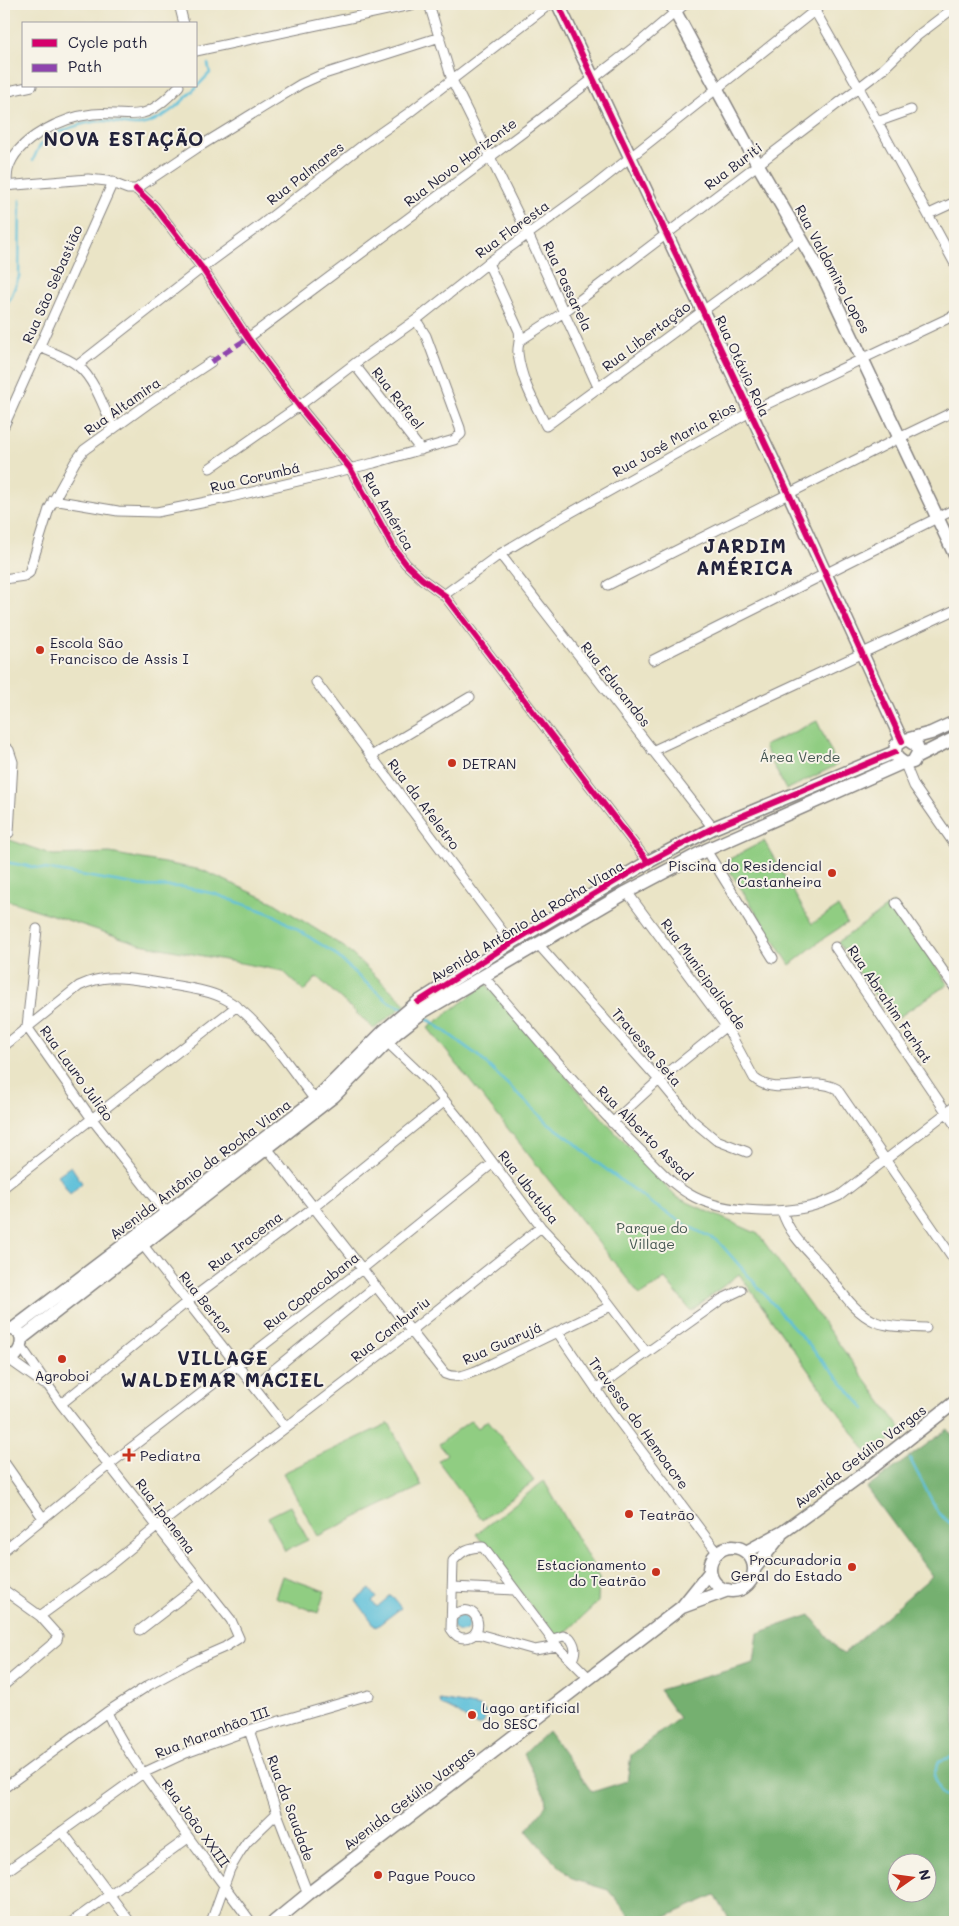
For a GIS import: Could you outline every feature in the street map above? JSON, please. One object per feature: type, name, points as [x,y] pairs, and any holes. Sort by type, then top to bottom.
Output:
[{"type":"street","points":[[179,4],[184,22]]},
{"type":"street","points":[[198,51],[416,4]]},
{"type":"street","name":"Rua Passarela","points":[[429,4],[452,80],[528,234],[599,388]]},
{"type":"street","name":"Rua Palmares","points":[[78,365],[356,150],[410,112],[550,4]]},
{"type":"street","name":"Rua Otávio Rola","points":[[558,4],[789,494],[824,574],[905,740]]},
{"type":"street","name":"Rua Floresta","points":[[210,468],[299,406],[416,320],[488,263],[593,187],[717,89],[813,7],[824,4]]},
{"type":"street","name":"Rua Novo Horizonte","points":[[248,338],[594,78],[677,6]]},
{"type":"street","name":"Rua Valdomiro Lopes","points":[[677,6],[717,89],[758,165],[825,280],[955,555]]},
{"type":"street","points":[[813,7],[955,264]]},
{"type":"street","name":"Rua Buriti","points":[[521,340],[564,312],[859,88],[882,70],[917,36],[955,7]]},
{"type":"street","points":[[177,88],[164,102],[145,112],[128,115],[114,112],[93,114],[74,117],[55,124],[35,136],[17,153],[8,170],[5,186],[88,179],[113,182],[128,189],[136,189],[197,148],[301,84],[321,75],[440,37]]},
{"type":"street","points":[[4,92],[23,88]]},
{"type":"street","points":[[877,122],[911,110]]},
{"type":"street","name":"Rua São Sebastião","points":[[4,426],[6,411],[39,347],[113,182]]},
{"type":"street","name":"Rua América","points":[[136,189],[155,207],[202,268],[248,338],[299,406],[350,468],[394,548],[406,564],[422,579],[444,595],[648,862]]},
{"type":"street","points":[[928,214],[955,202]]},
{"type":"street","name":"Rua Libertação","points":[[521,340],[518,351],[524,382],[546,426],[801,238]]},
{"type":"street","points":[[488,263],[515,320],[521,340]]},
{"type":"street","name":"Rua José Maria Rios","points":[[444,595],[500,554],[750,412],[864,360],[955,315]]},
{"type":"street","name":"Rua Corumbá","points":[[53,500],[118,511],[157,512],[231,497],[350,468],[459,438],[462,434],[441,374],[426,336],[416,320]]},
{"type":"street","points":[[39,347],[78,365],[90,379],[113,428]]},
{"type":"street","name":"Rua Altamira","points":[[4,578],[24,576],[29,573],[42,525],[53,500],[84,450],[113,428],[211,362]]},
{"type":"street","name":"Rua Rafael","points":[[354,364],[421,450]]},
{"type":"street","points":[[608,585],[955,411]]},
{"type":"street","points":[[653,660],[955,510]]},
{"type":"street","name":"Rua Educandos","points":[[500,554],[713,828]]},
{"type":"street","points":[[652,751],[955,610]]},
{"type":"street","name":"Rua da Afeletro","points":[[316,682],[511,943]]},
{"type":"street","points":[[372,756],[470,697]]},
{"type":"street","points":[[955,722],[931,733],[905,740],[896,745],[895,752],[896,758],[904,763],[914,786],[952,833],[955,845]]},
{"type":"street","points":[[904,763],[913,762],[917,756],[955,738]]},
{"type":"street","points":[[905,740],[917,746],[917,756]]},
{"type":"street","points":[[4,746],[9,750],[13,762],[9,833]]},
{"type":"street","name":"Avenida Antônio da Rocha Viana","points":[[15,1336],[166,1213],[315,1100],[421,1006],[511,943],[648,862],[713,828],[895,752]]},
{"type":"street","name":"Avenida Antônio da Rocha Viana","points":[[421,1006],[483,976],[627,892],[706,850],[904,763]]},
{"type":"street","points":[[706,850],[773,958]]},
{"type":"street","name":"Rua Municipalidade","points":[[627,892],[726,1026],[750,1073],[760,1084],[774,1087],[825,1083],[837,1089],[886,1159]]},
{"type":"street","points":[[896,903],[955,988]]},
{"type":"street","name":"Rua Lauro Julião","points":[[36,929],[27,1027],[92,1119],[166,1213]]},
{"type":"street","name":"Travessa Seta","points":[[537,943],[659,1080],[692,1120],[706,1133],[726,1145],[747,1152]]},
{"type":"street","name":"Rua Abrahim Farhat","points":[[835,948],[955,1125]]},
{"type":"street","name":"Rua Alberto Assad","points":[[483,976],[612,1123],[664,1173],[688,1194],[726,1206],[782,1211],[819,1204],[839,1196],[955,1106]]},
{"type":"street","points":[[4,1046],[79,986],[107,977],[135,980],[220,997],[236,1006],[264,1034],[315,1100]]},
{"type":"street","points":[[4,1187],[236,1006]]},
{"type":"street","points":[[612,1123],[659,1080],[726,1026]]},
{"type":"street","name":"Avenida Antônio da Rocha Viana","points":[[15,1336],[142,1244],[334,1096],[391,1033]]},
{"type":"street","name":"Rua Ubatuba","points":[[391,1033],[541,1227],[592,1281],[646,1352]]},
{"type":"street","name":"Rua Iracema","points":[[61,1404],[187,1302],[314,1207],[445,1101]]},
{"type":"street","name":"Rua Guarujá","points":[[267,1148],[445,1374],[452,1377],[476,1370],[558,1333],[611,1306]]},
{"type":"street","points":[[886,1159],[955,1261]]},
{"type":"street","name":"Rua Copacabana","points":[[4,1550],[110,1464],[362,1269],[493,1163]]},
{"type":"street","points":[[782,1211],[792,1233],[859,1312],[877,1322],[926,1328]]},
{"type":"street","name":"Rua Camburiu","points":[[40,1616],[109,1566],[285,1426],[411,1331],[541,1227]]},
{"type":"street","name":"Rua Bertor","points":[[142,1244],[285,1426]]},
{"type":"street","points":[[254,1386],[376,1286]]},
{"type":"street","points":[[596,1389],[722,1299],[741,1290]]},
{"type":"street","name":"Travessa do Hemoacre","points":[[558,1333],[596,1389],[718,1552]]},
{"type":"street","points":[[5,1358],[16,1356],[15,1336]]},
{"type":"street","name":"Rua Ipanema","points":[[15,1336],[61,1404],[110,1464],[230,1620],[239,1638],[225,1647],[192,1661],[149,1684],[107,1712]]},
{"type":"street","name":"Rua Ipanema","points":[[5,1358],[51,1388]]},
{"type":"street","name":"Avenida Getúlio Vargas","points":[[746,1552],[783,1532],[874,1466],[955,1402]]},
{"type":"street","points":[[4,1462],[43,1518]]},
{"type":"street","name":"Avenida Getúlio Vargas","points":[[754,1569],[783,1532]]},
{"type":"street","points":[[572,1660],[575,1653],[574,1643],[570,1638],[563,1636],[555,1643],[534,1650],[475,1633],[464,1638],[454,1634],[450,1625],[453,1616],[453,1561],[463,1550],[483,1546],[555,1643],[589,1678]]},
{"type":"street","points":[[735,1546],[746,1552],[754,1569],[746,1586],[734,1591],[716,1584],[710,1572],[711,1561],[718,1552],[735,1546]]},
{"type":"street","name":"Avenida Getúlio Vargas","points":[[274,1922],[682,1607],[710,1572]]},
{"type":"street","points":[[140,1630],[200,1583]]},
{"type":"street","points":[[453,1587],[515,1590]]},
{"type":"street","points":[[4,1590],[40,1616],[58,1636],[51,1646],[4,1685]]},
{"type":"street","name":"Avenida Getúlio Vargas","points":[[682,1607],[728,1590]]},
{"type":"street","points":[[453,1616],[459,1611],[466,1610],[473,1613],[477,1619],[478,1626],[475,1633]]},
{"type":"street","name":"Rua Maranhão III","points":[[4,1873],[143,1773],[248,1730],[369,1695]]},
{"type":"street","points":[[4,1788],[107,1712]]},
{"type":"street","name":"Rua João XXIII","points":[[107,1712],[113,1726],[143,1773],[188,1838],[251,1922]]},
{"type":"street","name":"Rua da Saudade","points":[[248,1730],[308,1894]]},
{"type":"street","points":[[211,1922],[230,1869],[240,1852],[277,1813]]},
{"type":"street","points":[[62,1832],[130,1922]]},
{"type":"street","points":[[72,1922],[188,1838]]},
{"type":"green space","name":"Área Verde","points":[[817,721],[837,765],[786,790],[764,746]]},
{"type":"green space","points":[[4,838],[53,855],[110,853],[202,870],[273,902],[344,947],[406,1004],[374,1029],[317,977],[304,991],[283,971],[140,944],[4,899]]},
{"type":"green space","points":[[764,841],[812,924],[838,907],[847,923],[821,940],[790,965],[724,862]]},
{"type":"green space","points":[[893,903],[948,984],[893,1021],[838,942]]},
{"type":"green space","name":"Parque do Village","points":[[486,984],[611,1128],[676,1197],[758,1234],[903,1431],[869,1455],[739,1274],[691,1311],[665,1279],[640,1295],[428,1028]]},
{"type":"green space","points":[[471,1420],[478,1428],[488,1420],[534,1481],[482,1520],[438,1461],[447,1454],[439,1444]]},
{"type":"green space","points":[[389,1423],[422,1486],[318,1536],[283,1473]]},
{"type":"green space","points":[[948,1429],[955,1440],[955,1922],[731,1922],[715,1895],[655,1922],[635,1922],[608,1890],[572,1879],[527,1831],[546,1805],[545,1796],[524,1754],[548,1731],[592,1792],[627,1781],[631,1755],[679,1718],[659,1690],[754,1663],[758,1633],[810,1615],[839,1652],[844,1653],[932,1576],[867,1488]]},
{"type":"green space","points":[[544,1481],[599,1576],[598,1602],[564,1634],[553,1635],[476,1534]]},
{"type":"green space","points":[[290,1506],[308,1540],[285,1551],[268,1517]]},
{"type":"green space","points":[[282,1576],[325,1591],[318,1613],[275,1597]]},
{"type":"water","points":[[71,1166],[82,1183],[70,1194],[58,1175]]},
{"type":"water","points":[[370,1589],[377,1598],[372,1601],[377,1607],[391,1595],[401,1608],[376,1627],[356,1600]]},
{"type":"water","points":[[461,1616],[469,1624],[461,1632],[453,1624]]},
{"type":"water","name":"Lago artificial do SESC","points":[[440,1700],[480,1707],[485,1711],[483,1724],[479,1725],[470,1722],[441,1705]]},
{"type":"waterway","points":[[198,85],[210,73],[208,64]]},
{"type":"waterway","points":[[33,160],[39,148],[52,136],[70,128],[98,121],[140,125],[151,122],[170,111],[195,88]]},
{"type":"waterway","points":[[4,307],[11,297],[19,277],[20,200]]},
{"type":"waterway","points":[[4,862],[144,886],[183,887],[215,894],[274,915],[333,952],[389,1002],[405,1009]]},
{"type":"waterway","points":[[423,1018],[431,1021],[477,1055],[547,1122],[573,1141],[595,1161],[651,1203],[686,1225],[718,1241],[865,1409]]},
{"type":"waterway","points":[[910,1459],[939,1514],[955,1527]]},
{"type":"waterway","points":[[955,1756],[939,1761],[934,1775],[941,1793],[955,1804]]},
{"type":"marked path","points":[[211,362],[248,338]]},
{"type":"cycle path","points":[[558,4],[789,494],[902,741]]},
{"type":"cycle path","points":[[136,189],[155,207],[202,268],[248,338],[299,406],[350,468],[394,548],[406,564],[422,579],[444,595],[648,862]]},
{"type":"cycle path","points":[[418,1002],[511,943],[648,862],[713,828],[895,752]]},
{"type":"place","name":"Escola São Francisco de Assis I","points":[[40,650]]},
{"type":"place","name":"DETRAN","points":[[452,763]]},
{"type":"place","name":"Piscina do Residencial Castanheira","points":[[832,873]]},
{"type":"place","name":"Agroboi","points":[[62,1359]]},
{"type":"place","name":"Pediatra","points":[[129,1455]]},
{"type":"place","name":"Teatrão","points":[[629,1514]]},
{"type":"place","name":"Procuradoria Geral do Estado","points":[[852,1567]]},
{"type":"place","name":"Estacionamento do Teatrão","points":[[656,1572]]},
{"type":"place","name":"Lago artificial do SESC","points":[[472,1715]]},
{"type":"place","name":"Pague Pouco","points":[[378,1875]]},
{"type":"district","name":"NOVA ESTAÇÃO","points":[[124,138]]},
{"type":"district","name":"JARDIM AMÉRICA","points":[[745,556]]},
{"type":"district","name":"VILLAGE WALDEMAR MACIEL","points":[[223,1368]]}]
